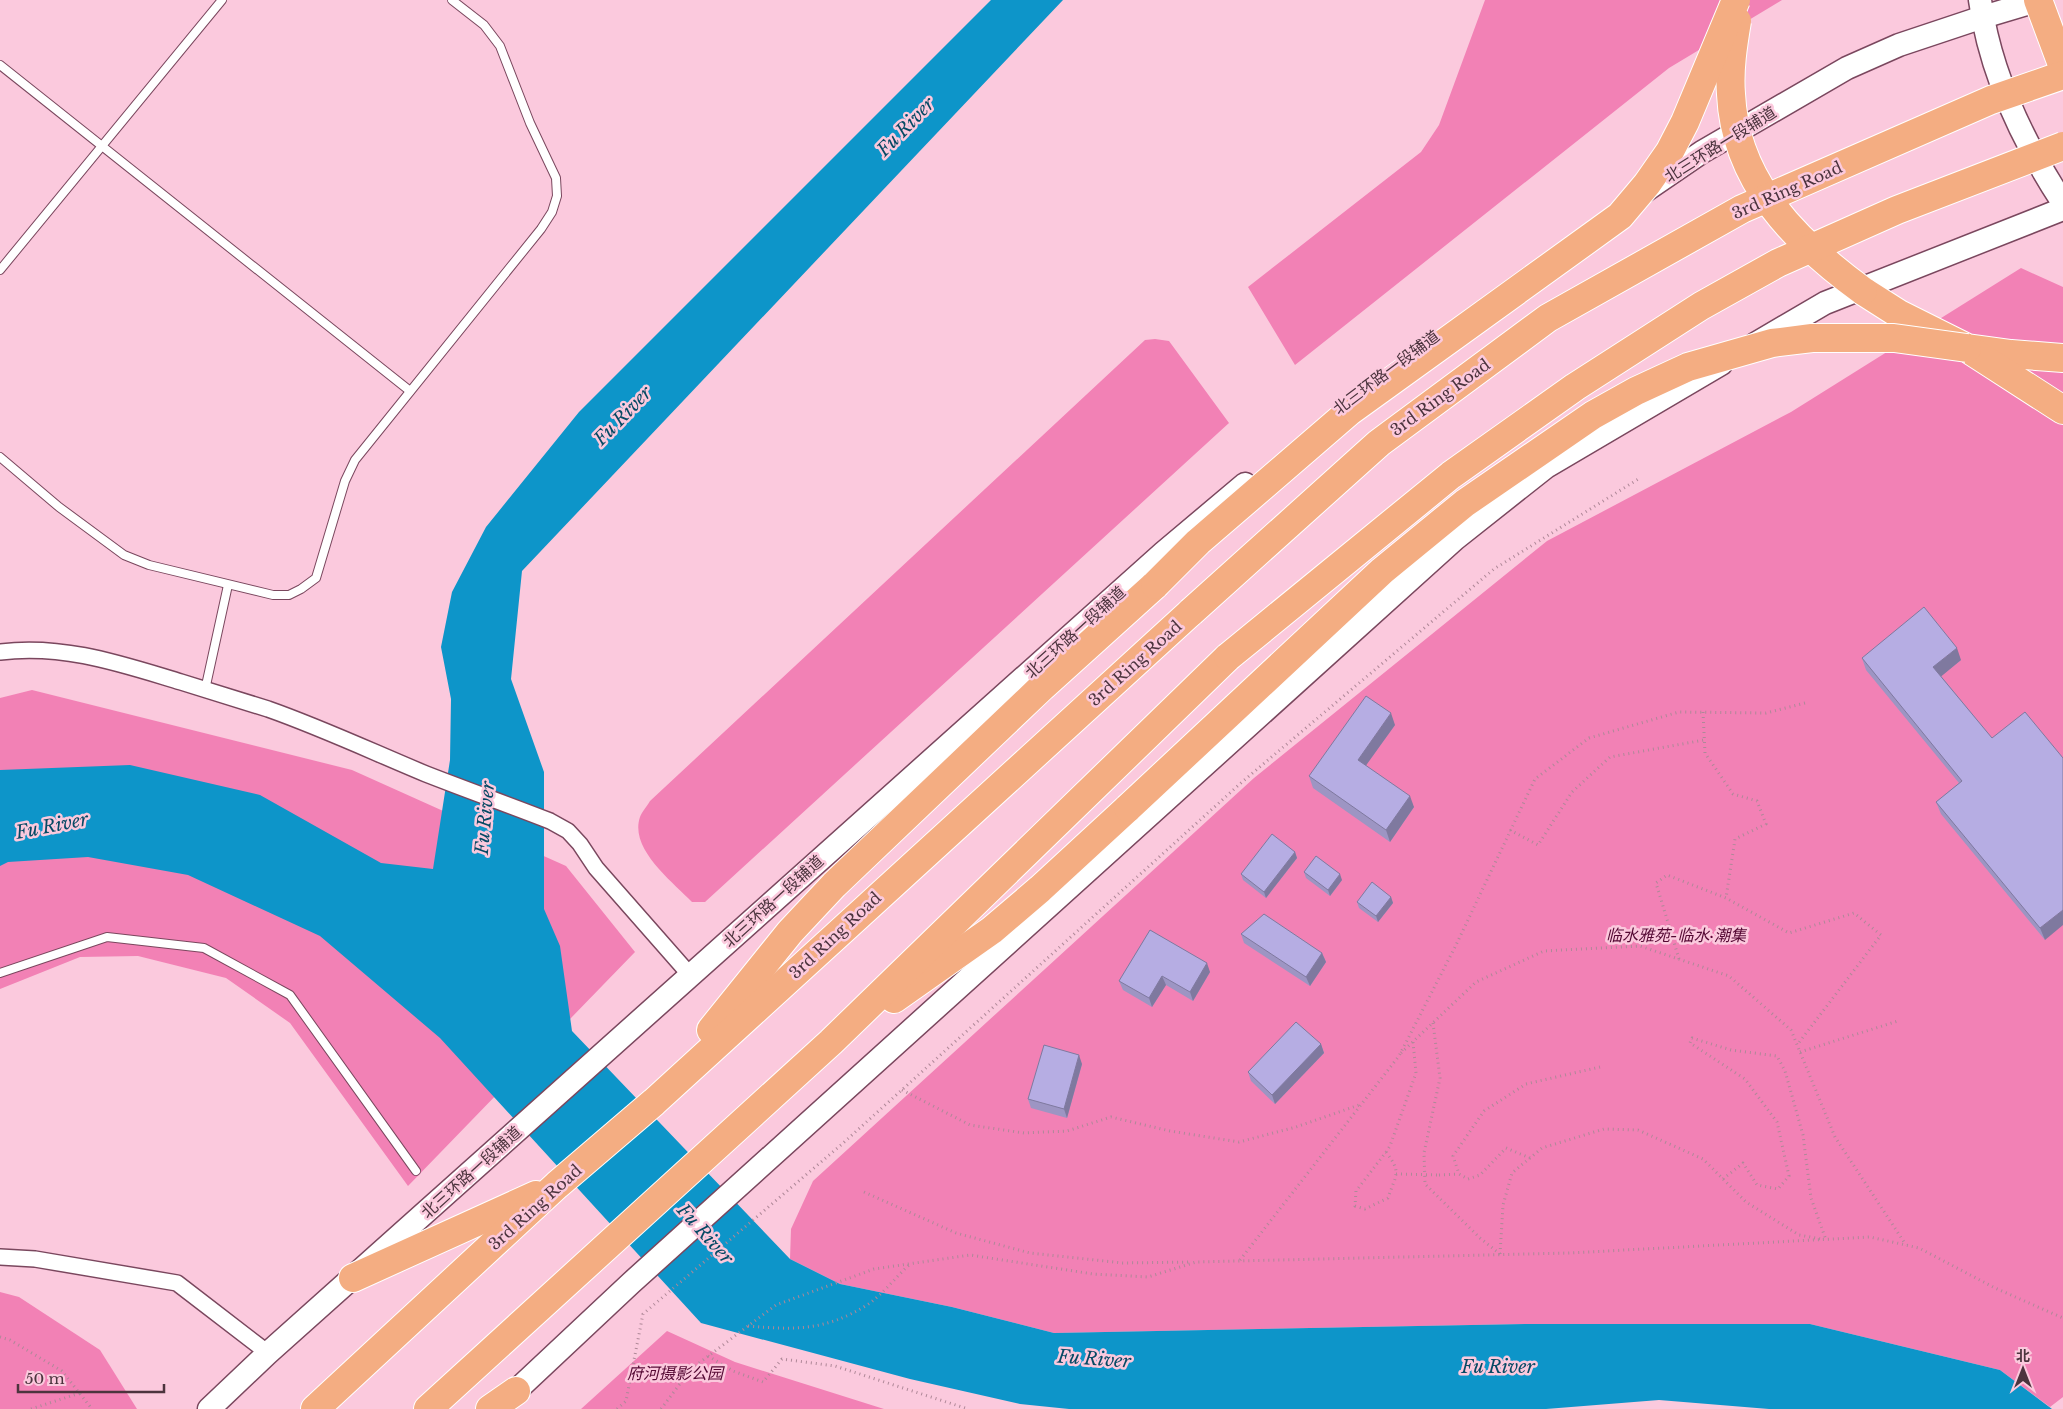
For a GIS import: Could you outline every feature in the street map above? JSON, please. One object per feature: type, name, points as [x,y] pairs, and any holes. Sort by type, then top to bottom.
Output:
[{"type":"highway","points":[[654,1102],[790,932],[834,885],[1042,687],[1155,585],[1198,542],[1350,411],[1620,216],[1647,184],[1674,144],[1736,0]]},
{"type":"highway","points":[[1740,0],[1732,57],[1730,94],[1739,140],[1759,188],[1779,216],[1801,240],[1836,271],[1899,314],[1967,348],[2063,410]]},
{"type":"highway","points":[[2039,0],[2063,67]]},
{"type":"highway","name":"3rd Ring Road","points":[[314,1409],[557,1185],[654,1102],[1379,443],[1548,318],[1742,209],[1992,100],[2063,75]]},
{"type":"highway","points":[[428,1409],[831,1042],[1228,657],[1451,475],[1575,387],[1701,306],[1778,263],[1889,214],[2063,146]]},
{"type":"highway","points":[[831,1042],[992,930],[1040,889],[1128,808],[1382,571],[1465,503],[1593,415],[1636,391],[1688,367],[1772,342],[1812,338],[1894,338],[2011,354],[2063,358]]},
{"type":"highway","points":[[352,1278],[557,1185]]},
{"type":"highway","points":[[490,1409],[506,1400]]},
{"type":"main road","name":"北三环路一段辅道","points":[[209,1409],[352,1278],[1163,553],[1312,427],[1479,303],[1702,152],[1847,68],[1981,8],[2039,0]]},
{"type":"main road","points":[[1981,8],[1995,66],[2018,127],[2045,177],[2063,203]]},
{"type":"main road","points":[[506,1400],[632,1283],[1448,545],[1546,467],[1825,303],[2063,209]]},
{"type":"street","points":[[0,652],[26,648],[59,650],[105,660],[206,690],[269,710],[550,821],[568,831],[580,844],[596,868],[690,975]]},
{"type":"street","points":[[0,1257],[35,1259],[177,1283],[268,1354]]},
{"type":"lane","points":[[0,270],[222,0]]},
{"type":"lane","points":[[0,457],[66,512],[124,555],[149,565],[272,595],[288,595],[301,589],[316,578],[345,481],[355,460],[541,229],[552,212],[556,196],[556,178],[530,123],[500,46],[484,25],[452,0]]},
{"type":"lane","points":[[0,65],[410,391]]},
{"type":"lane","points":[[206,690],[228,585]]},
{"type":"lane","points":[[0,973],[107,937],[204,948],[290,995],[416,1171]]},
{"type":"path","points":[[617,1409],[626,1401],[643,1314],[902,1090],[1242,782],[1494,569],[1640,478]]},
{"type":"path","points":[[1399,1056],[1456,945],[1535,779],[1589,738],[1679,712],[1766,713],[1805,703]]},
{"type":"path","points":[[1703,712],[1705,753],[1733,794],[1757,801],[1766,824],[1735,839],[1726,898]]},
{"type":"path","points":[[1510,830],[1538,845],[1572,792],[1610,757],[1704,740]]},
{"type":"path","points":[[1679,959],[1656,883],[1666,875],[1726,898],[1789,933],[1854,913],[1881,935],[1797,1045]]},
{"type":"path","points":[[1240,1260],[1399,1056],[1476,982],[1544,951],[1640,946],[1728,976],[1791,1030],[1835,1137],[1906,1245]]},
{"type":"path","points":[[1800,1052],[1898,1022]]},
{"type":"path","points":[[1433,1023],[1440,1078],[1424,1153],[1425,1184],[1480,1238],[1500,1254]]},
{"type":"path","points":[[1723,1179],[1743,1163],[1757,1184],[1778,1189],[1789,1176],[1776,1122],[1745,1079],[1690,1043],[1692,1038],[1731,1050],[1777,1056],[1786,1072],[1804,1134],[1811,1198],[1826,1240]]},
{"type":"path","points":[[1386,1152],[1396,1165],[1396,1174],[1388,1198],[1365,1209],[1355,1206],[1356,1191],[1390,1146],[1416,1073],[1413,1042]]},
{"type":"path","points":[[1458,1174],[1453,1156],[1484,1111],[1526,1084],[1600,1067]]},
{"type":"path","points":[[902,1090],[970,1125],[1024,1133],[1067,1131],[1111,1117],[1170,1131],[1239,1142],[1296,1127],[1361,1105]]},
{"type":"path","points":[[1500,1254],[1503,1205],[1512,1173],[1542,1148],[1604,1129],[1638,1130],[1703,1159],[1746,1202],[1799,1235],[1826,1240]]},
{"type":"path","points":[[1396,1174],[1458,1174],[1468,1179],[1480,1175],[1506,1148],[1530,1158]]},
{"type":"path","points":[[864,1192],[956,1233],[1030,1253],[1123,1264],[1568,1253],[1870,1237],[1918,1248],[1995,1288],[2063,1318]]},
{"type":"path","points":[[661,1409],[691,1369],[776,1305],[874,1269],[970,1255],[1093,1274],[1148,1277],[1196,1262]]},
{"type":"path","points":[[748,1326],[793,1329],[830,1323],[868,1304],[910,1264]]},
{"type":"path","points":[[0,1337],[10,1340],[62,1371],[92,1409]]},
{"type":"path","points":[[708,1356],[732,1371],[763,1382],[782,1359],[835,1366],[968,1409]]},
{"type":"path","points":[[32,1409],[80,1393]]},
{"type":"green space","points":[[1485,0],[1782,0],[1669,68],[1295,365],[1248,287],[1421,152],[1439,125]]},
{"type":"green space","name":"临水雅苑-临水·潮集","points":[[2021,268],[2063,287],[2063,1397],[2050,1407],[2000,1370],[1810,1324],[1525,1324],[1054,1333],[952,1307],[840,1284],[790,1259],[791,1229],[813,1181],[1254,778],[1547,541],[1791,412]]},
{"type":"green space","points":[[1145,340],[1169,341],[1229,423],[705,902],[692,902],[664,875],[647,853],[641,841],[638,829],[640,817],[650,801]]},
{"type":"green space","points":[[32,690],[352,770],[566,866],[635,952],[408,1186],[290,1023],[226,978],[138,956],[80,957],[0,989],[0,698]]},
{"type":"green space","points":[[0,1292],[19,1297],[100,1350],[137,1409],[0,1409]]},
{"type":"green space","name":"府河摄影公园","points":[[667,1331],[735,1362],[884,1409],[581,1409]]},
{"type":"water","name":"Fu River","points":[[991,0],[1063,0],[522,571],[511,679],[544,772],[544,909],[560,946],[572,1031],[790,1259],[840,1284],[952,1307],[1054,1333],[1525,1324],[1810,1324],[2000,1370],[2052,1409],[1769,1409],[1659,1400],[1546,1409],[1069,1409],[1020,1404],[910,1379],[701,1323],[440,1038],[320,936],[188,875],[88,857],[8,862],[0,866],[0,770],[130,765],[260,795],[381,863],[433,869],[450,760],[451,699],[441,647],[452,592],[486,527],[579,412]]},
{"type":"building","points":[[1924,607],[1957,648],[1933,667],[1992,738],[2025,712],[2063,758],[2063,910],[2040,928],[1936,802],[1962,781],[1862,658]]},
{"type":"building","points":[[1366,696],[1391,713],[1358,760],[1410,796],[1386,830],[1309,776]]},
{"type":"building","points":[[1272,834],[1295,852],[1264,892],[1241,874]]},
{"type":"building","points":[[1316,856],[1340,874],[1328,890],[1304,872]]},
{"type":"building","points":[[1372,882],[1391,897],[1376,916],[1357,902]]},
{"type":"building","points":[[1264,914],[1322,953],[1306,977],[1241,934]]},
{"type":"building","points":[[1150,930],[1207,963],[1190,992],[1162,976],[1149,998],[1119,981]]},
{"type":"building","points":[[1296,1022],[1321,1044],[1272,1095],[1248,1072]]},
{"type":"building","points":[[1044,1045],[1079,1055],[1064,1109],[1028,1099]]}]
